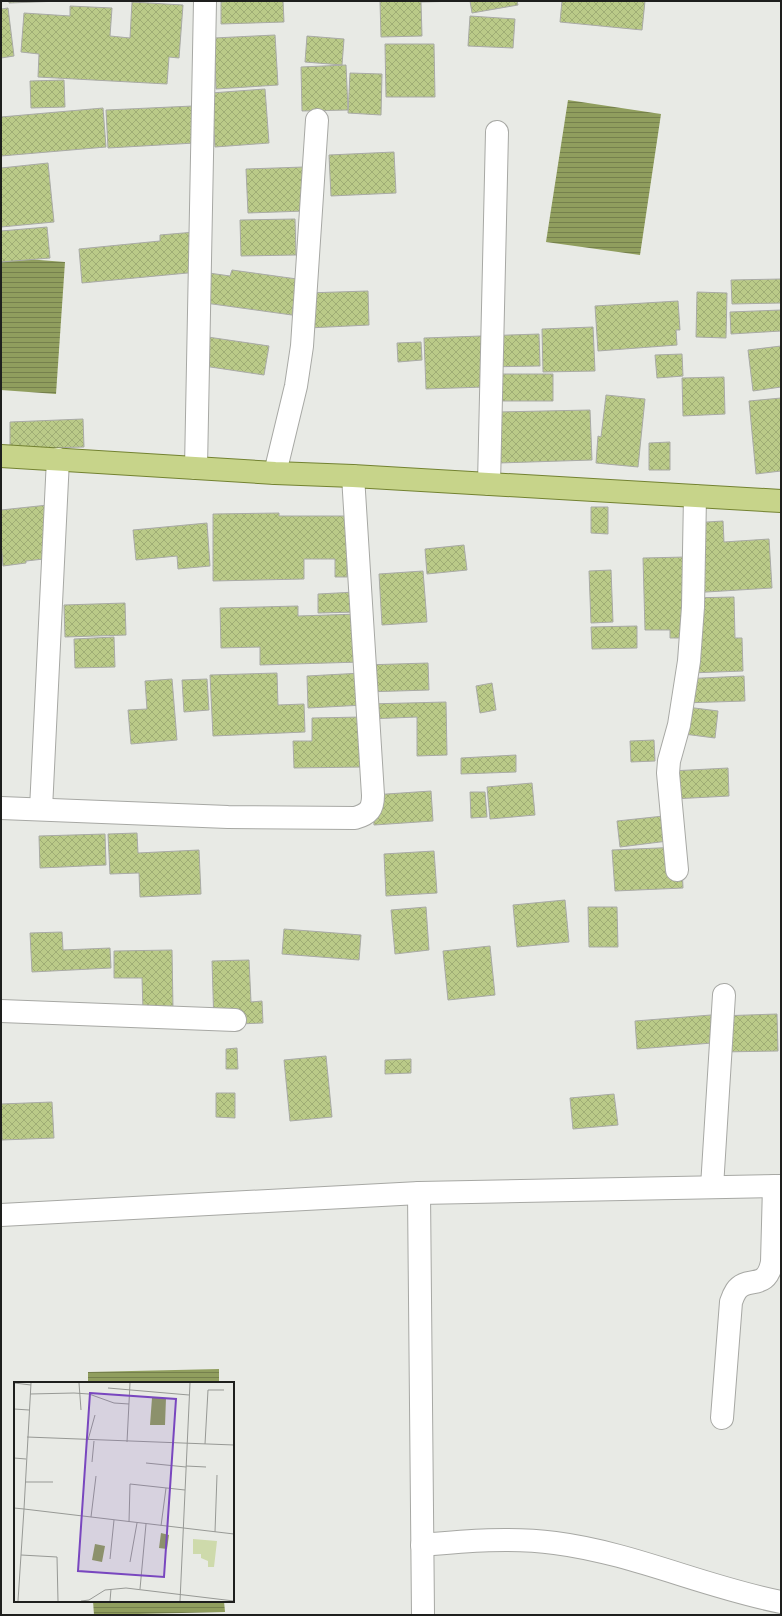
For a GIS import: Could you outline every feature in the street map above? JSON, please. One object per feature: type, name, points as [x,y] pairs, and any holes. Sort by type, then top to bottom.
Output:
[{"type":"main road","points":[[1,456],[781,501]]},
{"type":"street","points":[[196,468],[205,1]]},
{"type":"street","points":[[276,473],[296,386],[302,346],[317,120]]},
{"type":"street","points":[[489,484],[490,381],[497,132]]},
{"type":"street","points":[[42,809],[58,459]]},
{"type":"street","points":[[1,808],[228,818],[355,818],[364,816],[373,804],[374,794],[353,476]]},
{"type":"street","points":[[677,870],[668,774],[669,762],[679,725],[689,661],[693,607],[695,496]]},
{"type":"street","points":[[712,1187],[724,995]]},
{"type":"street","points":[[1,1011],[235,1020]]},
{"type":"street","points":[[1,1215],[419,1193],[777,1186],[770,1273],[761,1281],[746,1284],[736,1290],[731,1302],[722,1418]]},
{"type":"street","points":[[419,1193],[423,1615]]},
{"type":"street","points":[[422,1545],[478,1540],[519,1539],[556,1543],[595,1550],[653,1565],[728,1589],[781,1602]]},
{"type":"shaded area","points":[[568,100],[661,114],[640,255],[546,242]]},
{"type":"shaded area","points":[[1,257],[65,262],[56,394],[1,390]]},
{"type":"shaded area","points":[[219,1369],[219,1382],[88,1382],[88,1372]]},
{"type":"shaded area","points":[[93,1602],[224,1602],[225,1612],[94,1615]]},
{"type":"building","points":[[9,1],[61,1],[9,3]]},
{"type":"building","points":[[283,1],[284,22],[221,24],[221,2]]},
{"type":"building","points":[[380,1],[462,1],[421,2],[422,36],[381,37]]},
{"type":"building","points":[[470,1],[517,1],[518,5],[472,13]]},
{"type":"building","points":[[562,1],[645,1],[642,30],[560,22]]},
{"type":"building","points":[[132,2],[183,5],[179,58],[169,57],[167,84],[38,77],[39,54],[21,52],[24,13],[70,16],[70,6],[112,8],[110,36],[130,38]]},
{"type":"building","points":[[8,8],[14,56],[1,58],[1,9]]},
{"type":"building","points":[[470,16],[515,19],[513,48],[468,46]]},
{"type":"building","points":[[275,35],[278,85],[216,89],[214,38]]},
{"type":"building","points":[[307,36],[344,39],[342,65],[305,62]]},
{"type":"building","points":[[385,44],[434,44],[435,97],[386,97]]},
{"type":"building","points":[[346,65],[348,110],[302,111],[301,67]]},
{"type":"building","points":[[350,73],[382,74],[381,115],[348,113]]},
{"type":"building","points":[[64,80],[65,107],[31,108],[30,81]]},
{"type":"building","points":[[265,89],[269,143],[215,147],[211,93]]},
{"type":"building","points":[[193,106],[195,143],[108,148],[106,110]]},
{"type":"building","points":[[103,108],[106,147],[1,156],[1,117]]},
{"type":"building","points":[[394,152],[396,193],[331,196],[329,155]]},
{"type":"building","points":[[48,163],[54,222],[1,227],[1,168]]},
{"type":"building","points":[[304,167],[305,211],[248,213],[246,169]]},
{"type":"building","points":[[295,219],[296,255],[241,256],[240,220]]},
{"type":"building","points":[[47,227],[50,258],[1,262],[1,231]]},
{"type":"building","points":[[195,232],[198,272],[82,283],[79,249],[160,241],[160,235]]},
{"type":"building","points":[[232,270],[297,279],[292,315],[198,302],[202,272],[230,276]]},
{"type":"building","points":[[781,279],[781,303],[732,304],[731,280]]},
{"type":"building","points":[[368,291],[369,325],[308,328],[306,293]]},
{"type":"building","points":[[697,292],[727,293],[726,338],[696,337]]},
{"type":"building","points":[[678,301],[680,330],[676,330],[677,345],[598,351],[595,306]]},
{"type":"building","points":[[781,310],[781,331],[731,334],[730,312]]},
{"type":"building","points":[[593,327],[595,371],[543,372],[542,329]]},
{"type":"building","points":[[539,334],[540,366],[483,367],[484,387],[426,389],[424,338]]},
{"type":"building","points":[[201,336],[269,346],[264,375],[197,365]]},
{"type":"building","points":[[421,342],[422,360],[398,362],[397,343]]},
{"type":"building","points":[[781,346],[781,387],[753,391],[748,350]]},
{"type":"building","points":[[682,354],[683,376],[657,378],[655,355]]},
{"type":"building","points":[[492,374],[553,374],[553,401],[493,401]]},
{"type":"building","points":[[724,377],[725,414],[683,416],[682,378]]},
{"type":"building","points":[[606,395],[645,399],[638,467],[596,463],[598,436],[601,437]]},
{"type":"building","points":[[781,398],[781,471],[756,474],[749,401]]},
{"type":"building","points":[[590,410],[592,460],[499,463],[498,412]]},
{"type":"building","points":[[83,419],[84,447],[10,449],[10,422]]},
{"type":"building","points":[[670,442],[670,470],[649,470],[649,443]]},
{"type":"building","points":[[48,505],[53,558],[26,561],[26,563],[3,566],[1,510]]},
{"type":"building","points":[[591,507],[608,507],[608,534],[591,533]]},
{"type":"building","points":[[279,513],[279,516],[347,516],[347,577],[335,577],[335,559],[304,559],[304,579],[213,581],[213,514]]},
{"type":"building","points":[[723,521],[724,542],[769,539],[772,588],[690,593],[691,523]]},
{"type":"building","points":[[207,523],[210,566],[178,569],[177,556],[136,560],[133,530]]},
{"type":"building","points":[[464,545],[467,570],[427,574],[425,549]]},
{"type":"building","points":[[686,557],[688,638],[670,638],[670,630],[645,630],[643,558]]},
{"type":"building","points":[[611,570],[613,622],[591,623],[589,571]]},
{"type":"building","points":[[423,571],[427,622],[382,625],[379,574]]},
{"type":"building","points":[[356,592],[357,612],[318,613],[318,594]]},
{"type":"building","points":[[734,597],[735,638],[742,638],[743,671],[690,673],[688,598]]},
{"type":"building","points":[[125,603],[126,635],[65,637],[64,605]]},
{"type":"building","points":[[298,606],[298,616],[359,614],[361,662],[260,665],[260,647],[221,648],[220,608]]},
{"type":"building","points":[[637,626],[637,648],[592,649],[591,627]]},
{"type":"building","points":[[114,637],[115,667],[75,668],[74,639]]},
{"type":"building","points":[[428,663],[429,690],[365,692],[364,665]]},
{"type":"building","points":[[277,673],[278,705],[304,704],[305,732],[213,736],[210,675]]},
{"type":"building","points":[[362,673],[364,705],[308,708],[307,676]]},
{"type":"building","points":[[744,676],[745,701],[682,703],[681,679]]},
{"type":"building","points":[[172,679],[177,740],[131,744],[128,710],[147,709],[145,681]]},
{"type":"building","points":[[207,679],[209,710],[184,712],[182,680]]},
{"type":"building","points":[[492,683],[496,710],[480,713],[476,686]]},
{"type":"building","points":[[446,702],[447,755],[417,756],[417,717],[368,719],[368,704]]},
{"type":"building","points":[[679,706],[718,711],[715,738],[676,733]]},
{"type":"building","points":[[362,717],[363,767],[294,768],[293,741],[312,741],[312,718]]},
{"type":"building","points":[[654,740],[655,761],[631,762],[630,741]]},
{"type":"building","points":[[516,755],[516,772],[461,774],[461,758]]},
{"type":"building","points":[[728,768],[729,796],[673,799],[671,771]]},
{"type":"building","points":[[532,783],[535,815],[490,819],[487,787]]},
{"type":"building","points":[[431,791],[433,821],[374,825],[372,795]]},
{"type":"building","points":[[470,792],[485,792],[487,817],[471,818]]},
{"type":"building","points":[[673,815],[676,840],[620,847],[617,821]]},
{"type":"building","points":[[137,833],[138,853],[199,850],[201,894],[140,897],[139,873],[110,874],[108,834]]},
{"type":"building","points":[[105,834],[106,865],[40,868],[39,836]]},
{"type":"building","points":[[681,847],[683,888],[615,891],[612,850]]},
{"type":"building","points":[[434,851],[437,893],[386,896],[384,854]]},
{"type":"building","points":[[565,900],[569,942],[517,947],[513,905]]},
{"type":"building","points":[[426,907],[429,950],[395,954],[391,910]]},
{"type":"building","points":[[588,907],[617,907],[618,947],[589,947]]},
{"type":"building","points":[[284,929],[361,935],[359,960],[282,954]]},
{"type":"building","points":[[62,932],[63,950],[110,948],[111,968],[32,972],[30,933]]},
{"type":"building","points":[[490,946],[495,995],[448,1000],[443,951]]},
{"type":"building","points":[[172,950],[173,1009],[143,1010],[142,978],[114,978],[114,951]]},
{"type":"building","points":[[249,960],[251,1002],[262,1001],[263,1023],[214,1025],[212,961]]},
{"type":"building","points":[[777,1014],[778,1051],[720,1052],[719,1016]]},
{"type":"building","points":[[711,1015],[712,1043],[637,1049],[635,1021]]},
{"type":"building","points":[[237,1048],[238,1069],[226,1069],[226,1049]]},
{"type":"building","points":[[326,1056],[332,1117],[290,1121],[284,1060]]},
{"type":"building","points":[[411,1059],[411,1073],[385,1074],[385,1060]]},
{"type":"building","points":[[216,1093],[235,1093],[235,1118],[216,1117]]},
{"type":"building","points":[[614,1094],[618,1125],[573,1129],[570,1098]]},
{"type":"building","points":[[52,1102],[54,1138],[2,1140],[1,1104]]}]
